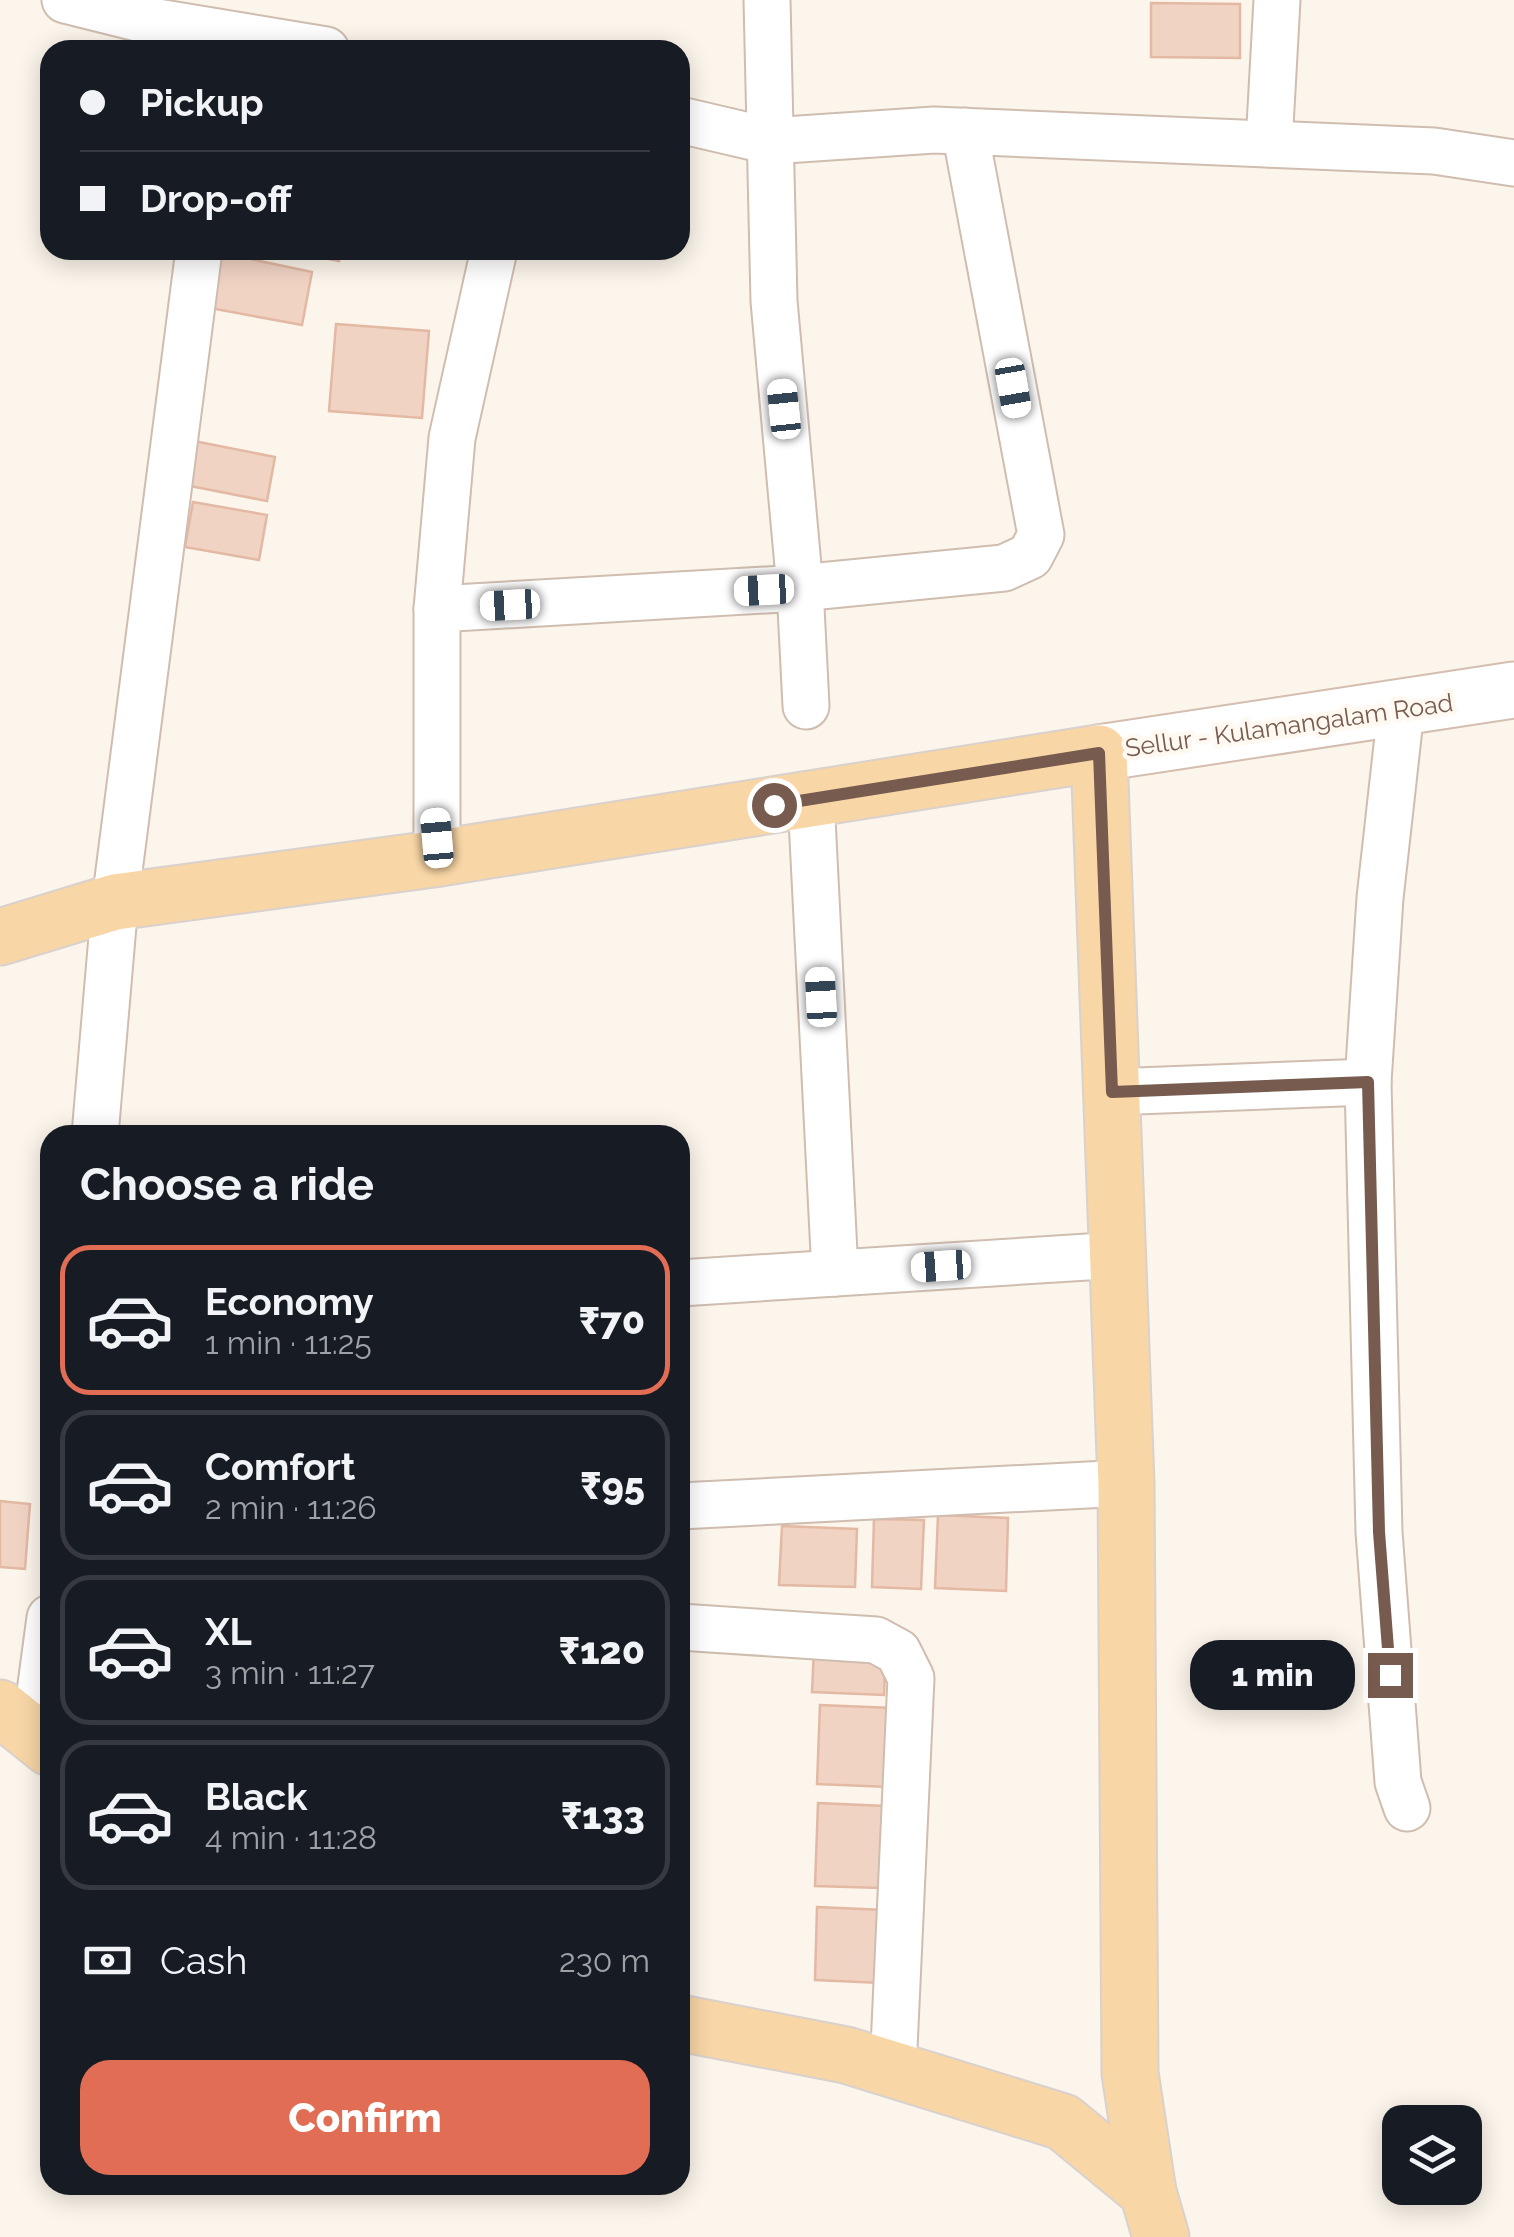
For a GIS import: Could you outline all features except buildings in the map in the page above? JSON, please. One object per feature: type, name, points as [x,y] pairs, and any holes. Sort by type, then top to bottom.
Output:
[{"type":"main road","name":"Sellur - Kulamangalam Road","points":[[0,936],[115,902],[435,837],[811,799],[1514,690]]},
{"type":"main road","points":[[1099,753],[1126,1483],[1130,2073],[1155,2215]]},
{"type":"main road","points":[[690,2025],[846,2055],[1063,2122],[1155,2215]]},
{"type":"street","points":[[65,0],[144,20],[265,40]]},
{"type":"street","points":[[768,0],[774,301],[800,588],[806,706]]},
{"type":"street","points":[[1269,144],[1277,0]]},
{"type":"street","points":[[690,122],[770,142],[966,131],[1434,151],[1514,162]]},
{"type":"street","points":[[437,610],[800,588],[1004,568],[1030,556],[1040,535],[966,131]]},
{"type":"street","points":[[96,1125],[115,902],[198,260]]},
{"type":"street","points":[[435,837],[437,610],[452,438],[492,260]]},
{"type":"street","points":[[1401,710],[1380,898],[1368,1082],[1379,1532],[1398,1782],[1408,1808]]},
{"type":"street","points":[[811,799],[835,1273]]},
{"type":"street","points":[[1112,1092],[1368,1082]]},
{"type":"street","points":[[690,1282],[1119,1256]]},
{"type":"street","points":[[690,1505],[1126,1483]]},
{"type":"street","points":[[690,1628],[876,1640],[898,1652],[911,1678],[893,2070]]},
{"type":"street","points":[[28,1731],[40,1669]]},
{"type":"route","points":[[774,805],[1099,753],[1112,1092],[1368,1082],[1379,1532],[1390,1675]]}]
